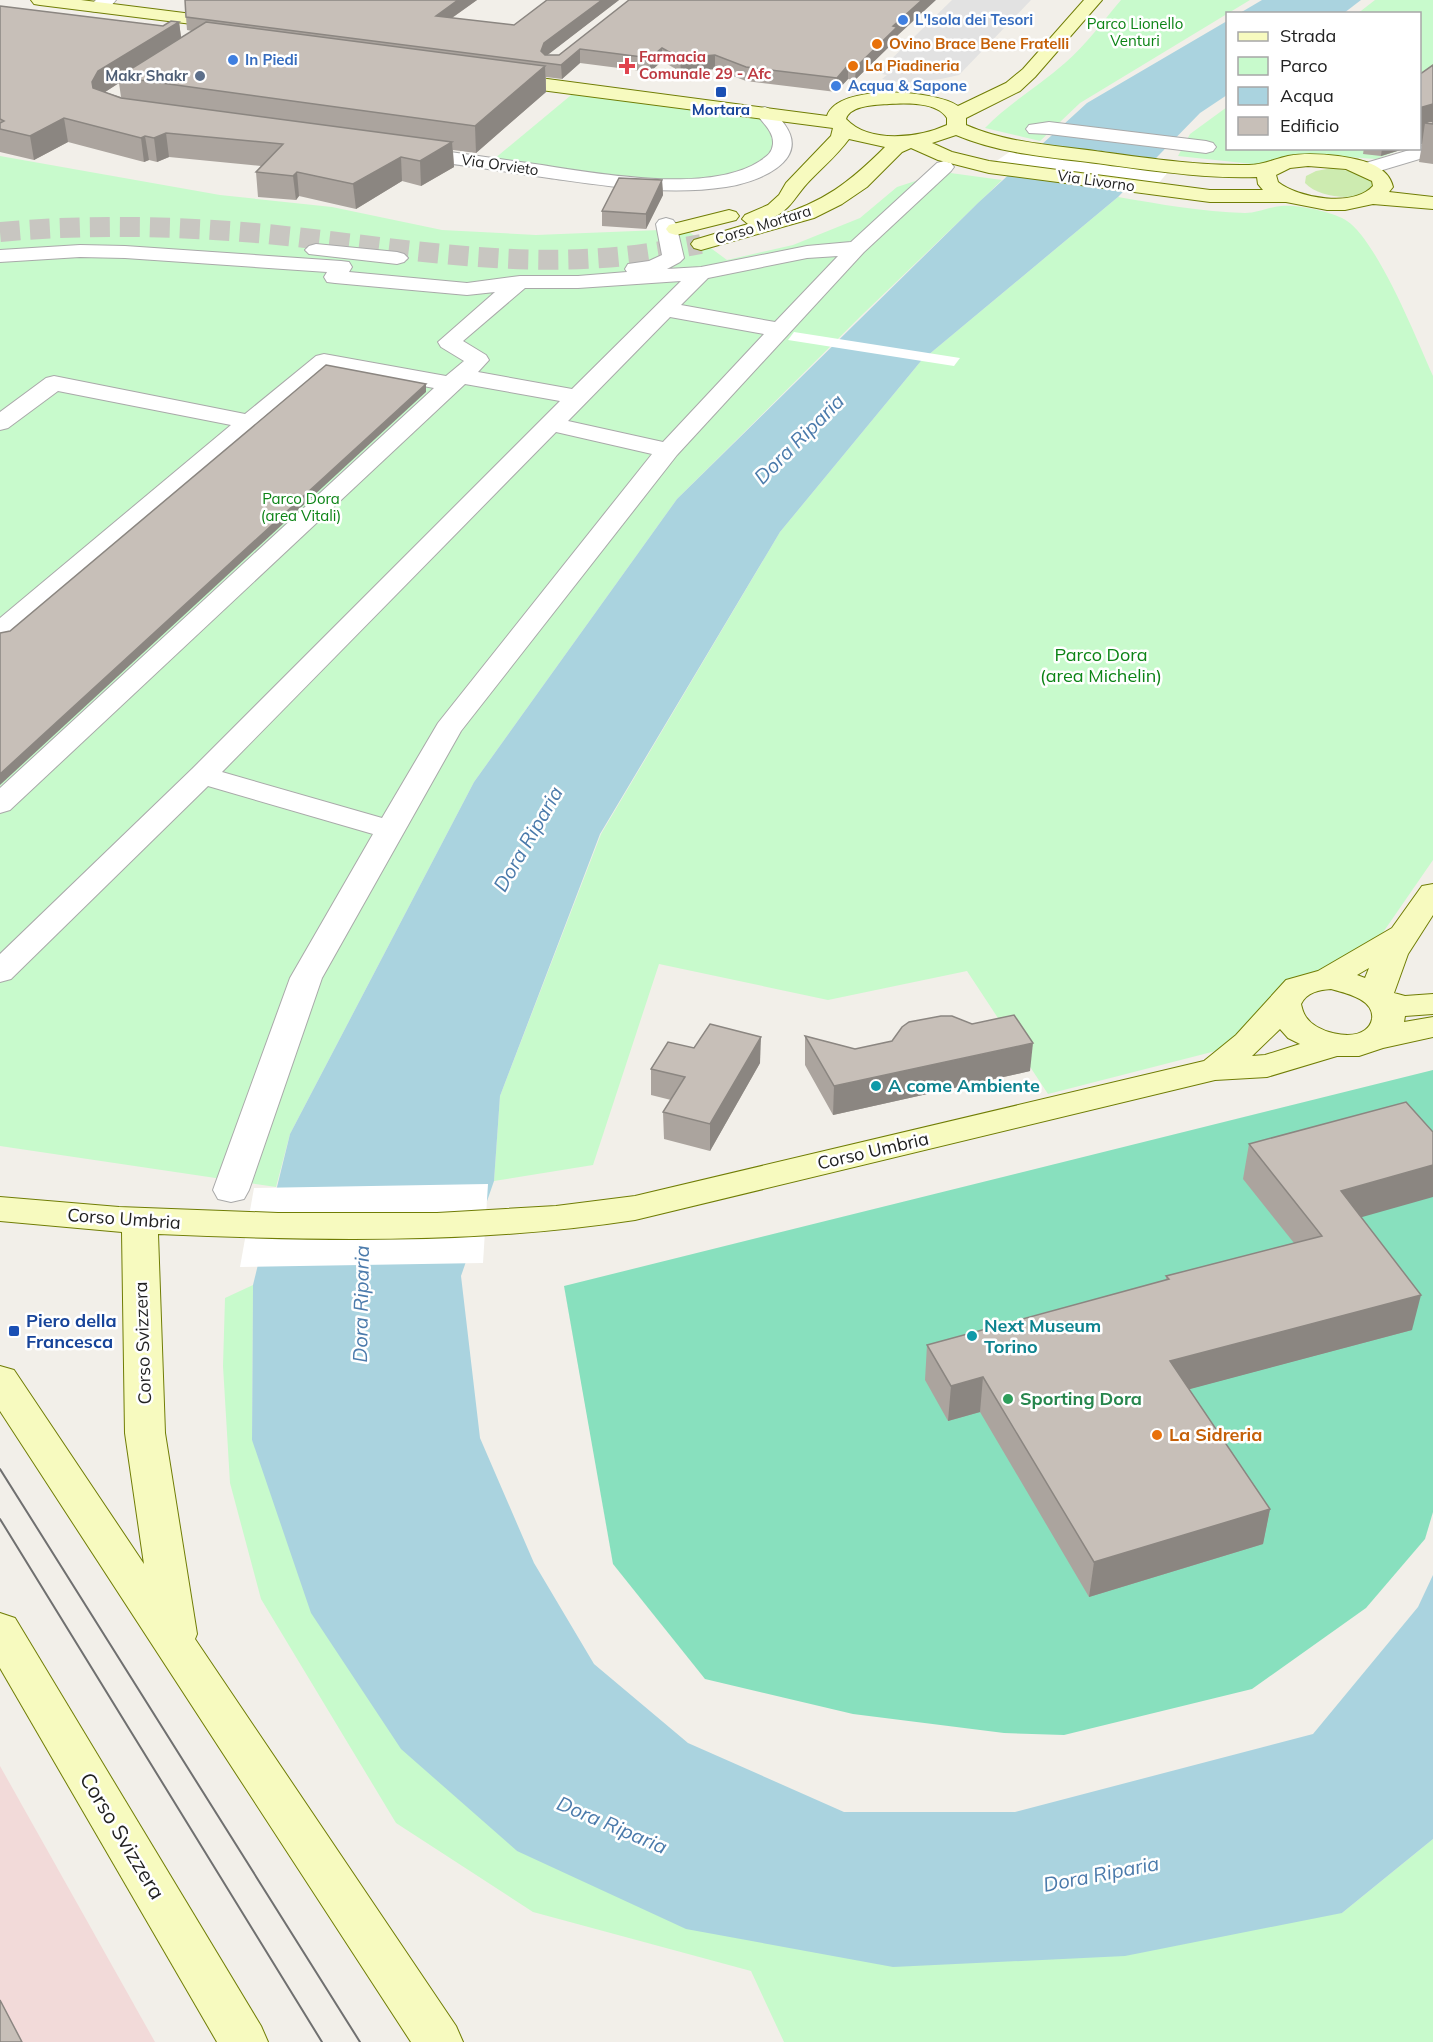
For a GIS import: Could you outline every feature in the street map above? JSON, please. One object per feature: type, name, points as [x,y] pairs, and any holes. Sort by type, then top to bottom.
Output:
[{"type":"main road","points":[[40,0],[93,3],[245,26]]},
{"type":"main road","points":[[820,99],[852,104],[884,99],[930,101],[959,98],[990,84],[1015,63],[1072,0]]},
{"type":"main road","points":[[482,76],[765,112],[841,125],[878,139],[911,141],[938,136],[956,122],[1013,87],[1029,73],[1093,0]]},
{"type":"main road","name":"Via Livorno","points":[[930,101],[946,107],[956,122],[974,136],[1015,147],[1222,172],[1270,170],[1282,164],[1308,160],[1339,162],[1371,172]]},
{"type":"main road","name":"Corso Mortara","points":[[690,244],[747,222],[775,208],[787,198],[794,187],[840,138],[841,125],[837,117],[840,111],[852,104]]},
{"type":"main road","name":"Via Livorno","points":[[911,141],[944,161],[1153,189],[1226,196],[1286,196],[1331,204],[1357,203],[1371,198]]},
{"type":"main road","name":"Corso Mortara","points":[[690,244],[771,226],[807,214],[835,200],[860,183],[895,148],[911,141]]},
{"type":"main road","points":[[690,244],[780,235],[817,221],[855,201],[904,159],[919,156],[944,161]]},
{"type":"main road","points":[[1270,170],[1265,178],[1268,184],[1286,196]]},
{"type":"main road","points":[[1371,172],[1402,178]]},
{"type":"main road","points":[[1371,172],[1381,178],[1383,187],[1381,192],[1371,198]]},
{"type":"main road","points":[[1371,198],[1433,203]]},
{"type":"main road","points":[[1379,1038],[1392,1023],[1391,1013],[1382,999],[1384,968],[1402,935],[1433,893]]},
{"type":"main road","points":[[1327,980],[1402,935]]},
{"type":"main road","points":[[1433,1004],[1405,1006],[1382,999],[1348,981],[1327,980],[1301,985],[1291,992],[1285,1004],[1291,1023],[1302,1032],[1316,1039],[1338,1044],[1364,1044],[1379,1038],[1433,1027]]},
{"type":"main road","name":"Corso Umbria","points":[[1215,1069],[1248,1041],[1285,1004]]},
{"type":"main road","name":"Corso Umbria","points":[[0,1209],[140,1220],[249,1225],[403,1227],[529,1222],[635,1208],[1215,1069],[1267,1066],[1338,1044]]},
{"type":"main road","name":"Corso Svizzera","points":[[140,1220],[145,1433],[177,1645]]},
{"type":"main road","name":"Corso Svizzera","points":[[0,1380],[439,2042]]},
{"type":"main road","name":"Corso Svizzera","points":[[0,1630],[244,2042]]},
{"type":"street","name":"Via Orvieto","points":[[386,149],[612,180],[677,185],[708,183],[754,174],[768,166],[778,156],[783,148],[783,137],[778,126],[765,112]]},
{"type":"street","points":[[1036,129],[1049,128],[1206,147]]},
{"type":"street","points":[[1371,172],[1433,148]]},
{"type":"street","points":[[231,1190],[306,978],[448,729],[668,450],[857,248],[944,161]]},
{"type":"street","points":[[0,242],[94,236],[291,247],[393,262],[420,261]]},
{"type":"street","points":[[0,272],[58,267],[321,280],[335,277],[467,289],[520,282],[578,282],[690,244],[807,252],[857,248]]},
{"type":"street","points":[[478,268],[534,273],[591,273],[654,267],[673,258],[690,244]]},
{"type":"street","points":[[0,972],[202,775],[665,309],[690,244]]},
{"type":"street","points":[[0,256],[80,250],[125,252],[341,267],[335,277]]},
{"type":"street","points":[[0,804],[478,360],[449,342],[520,282]]},
{"type":"street","points":[[665,309],[781,330]]},
{"type":"street","points":[[0,632],[324,361],[576,397]]},
{"type":"street","points":[[0,423],[54,383],[250,422]]},
{"type":"street","points":[[550,424],[668,450]]},
{"type":"street","points":[[202,775],[390,830]]},
{"type":"shaded area","points":[[952,0],[1031,0],[959,75],[903,83],[882,79],[887,75],[877,73]]},
{"type":"shaded area","points":[[0,1766],[155,2042],[0,2042]]},
{"type":"green space","name":"Parco Lionello Venturi","points":[[1121,0],[1250,0],[1230,12],[1226,12],[1226,15],[1080,103],[1040,141],[985,128],[1073,56]]},
{"type":"green space","points":[[1375,0],[1433,0],[1433,98],[1421,108],[1421,12],[1360,12]]},
{"type":"green space","points":[[576,91],[760,114],[778,142],[763,165],[710,180],[618,179],[494,159]]},
{"type":"green space","points":[[1226,108],[1226,150],[1400,150],[1376,159],[1301,154],[1262,165],[1178,156],[1190,134]]},
{"type":"green space","name":"Parco Dora (area Vitali)","points":[[0,156],[220,195],[332,207],[442,230],[536,235],[685,229],[727,260],[793,245],[860,218],[897,187],[943,172],[1002,180],[677,499],[474,782],[290,1134],[276,1187],[0,1146]]},
{"type":"green space","points":[[1332,168],[1367,174],[1379,187],[1365,194],[1343,197],[1316,191],[1305,183],[1306,176],[1316,171]]},
{"type":"green space","name":"Parco Dora (area Michelin)","points":[[1118,197],[1213,211],[1250,213],[1276,207],[1296,206],[1334,215],[1347,221],[1359,232],[1396,293],[1433,376],[1433,860],[1375,944],[1243,1044],[1048,1094],[967,971],[828,1000],[659,964],[593,1165],[494,1181],[500,1096],[601,834],[780,532],[921,361]]},
{"type":"green space","name":"Sporting Dora","points":[[1433,1070],[1433,1512],[1425,1539],[1366,1608],[1252,1689],[1064,1735],[1004,1733],[853,1714],[705,1679],[613,1564],[564,1286]]},
{"type":"green space","points":[[253,1285],[252,1440],[517,1851],[1342,1913],[1433,1839],[1433,2042],[784,2042],[751,1971],[533,1912],[396,1823],[261,1599],[230,1483],[223,1366],[225,1298]]},
{"type":"water","points":[[1262,0],[1361,0],[1345,12],[1242,12]]},
{"type":"water","name":"Dora Riparia","points":[[1226,22],[1226,96],[1200,113],[1118,197],[921,361],[780,532],[600,834],[500,1096],[494,1181],[461,1276],[480,1438],[534,1563],[594,1664],[688,1743],[844,1812],[1015,1812],[1313,1734],[1418,1607],[1433,1575],[1433,1839],[1342,1913],[1125,1956],[893,1967],[686,1929],[517,1851],[401,1749],[311,1613],[252,1440],[253,1285],[290,1134],[474,782],[677,499],[979,202],[1087,103]]},
{"type":"pier","points":[[1021,144],[1177,162],[1148,195],[982,171]]},
{"type":"pier","points":[[794,332],[960,358],[954,366],[788,340]]},
{"type":"pier","points":[[488,1184],[483,1263],[240,1267],[254,1188]]},
{"type":"building","points":[[185,0],[458,0],[436,16],[514,25],[547,0],[602,0],[544,43],[541,51],[545,55],[559,55],[629,0],[922,0],[893,26],[897,27],[856,67],[848,65],[837,78],[746,67],[715,55],[680,58],[662,48],[650,58],[580,49],[561,65],[186,17]]},
{"type":"building","points":[[0,6],[163,26],[171,21],[179,22],[98,71],[92,82],[93,88],[121,98],[452,142],[420,161],[401,157],[353,184],[297,172],[293,176],[256,172],[283,144],[166,133],[154,138],[145,136],[141,138],[64,118],[30,136],[0,129],[0,123],[4,121],[0,119]]},
{"type":"building","points":[[206,22],[545,66],[475,126],[118,77]]},
{"type":"building","points":[[1433,65],[1433,104],[1421,107],[1421,74]]},
{"type":"building","points":[[619,178],[662,180],[646,214],[602,211]]},
{"type":"building","points":[[326,365],[426,384],[0,774],[0,633],[10,631]]},
{"type":"building","points":[[1014,1015],[1033,1043],[834,1086],[805,1036],[855,1049],[892,1041],[902,1027],[909,1022],[952,1016],[972,1024]]},
{"type":"building","points":[[710,1024],[761,1037],[710,1124],[663,1112],[685,1077],[651,1069],[668,1042],[694,1048]]},
{"type":"building","points":[[1406,1102],[1433,1132],[1433,1165],[1341,1191],[1421,1295],[1170,1361],[1270,1509],[1094,1562],[983,1377],[951,1386],[927,1345],[1169,1279],[1166,1276],[1322,1236],[1249,1144]]},
{"type":"building","points":[[0,2000],[22,2042],[0,2042]]},
{"type":"tunnel","points":[[0,232],[100,227],[200,229],[476,257],[560,260],[615,257],[701,244]]},
{"type":"tram line","points":[[0,1469],[360,2042]]},
{"type":"tram line","points":[[0,1519],[322,2042]]},
{"type":"place","name":"L'Isola dei Tesori","points":[[903,20]]},
{"type":"place","name":"Ovino Brace Bene Fratelli","points":[[877,44]]},
{"type":"place","name":"In Piedi","points":[[233,60]]},
{"type":"place","name":"Farmacia Comunale 29 - Afc","points":[[627,66]]},
{"type":"place","name":"La Piadineria","points":[[853,66]]},
{"type":"place","name":"Makr Shakr","points":[[200,76]]},
{"type":"place","name":"Acqua & Sapone","points":[[836,86]]},
{"type":"place","name":"Mortara","points":[[721,92]]},
{"type":"place","name":"A come Ambiente","points":[[876,1086]]},
{"type":"place","name":"Piero della Francesca","points":[[14,1331]]},
{"type":"place","name":"Next Museum Torino","points":[[972,1336]]},
{"type":"place","name":"Sporting Dora","points":[[1008,1399]]},
{"type":"place","name":"La Sidreria","points":[[1157,1435]]}]
